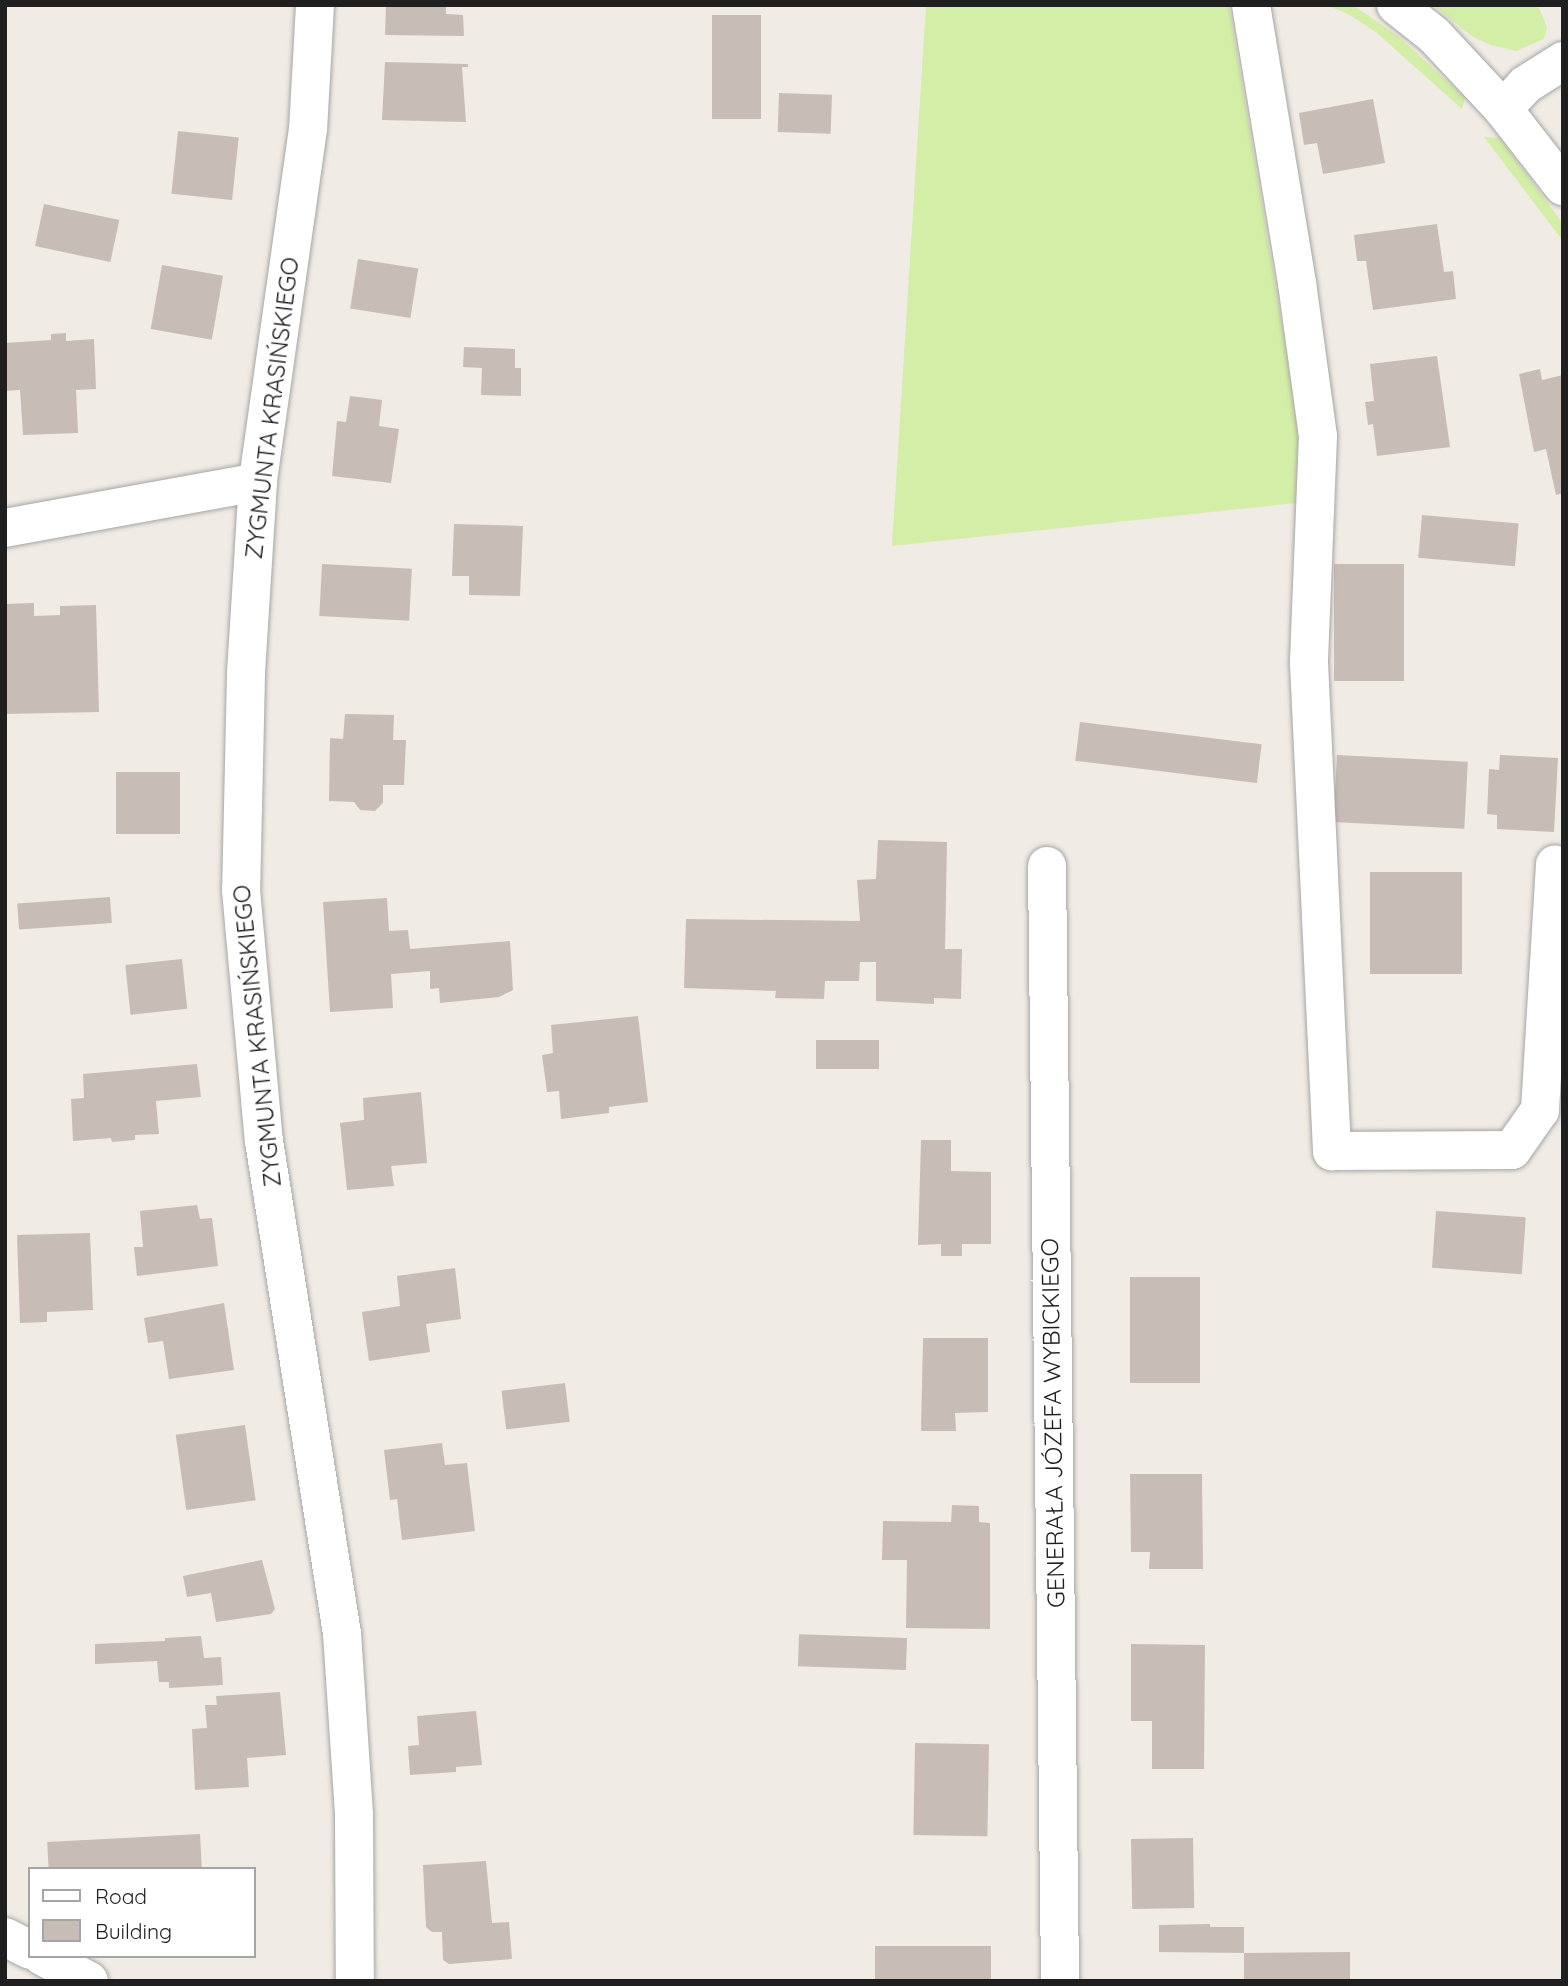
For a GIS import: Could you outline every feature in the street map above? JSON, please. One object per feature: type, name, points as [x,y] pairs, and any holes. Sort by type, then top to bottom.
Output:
[{"type":"street","name":"ZYGMUNTA KRASIŃSKIEGO","points":[[315,5],[309,129],[258,482],[243,766],[241,890],[246,971],[264,1141],[342,1633],[355,1816],[355,1981]]},
{"type":"street","points":[[1251,5],[1297,283],[1318,436],[1309,663],[1332,1151],[1512,1150],[1541,1110],[1555,864]]},
{"type":"street","points":[[1396,5],[1434,35],[1503,109],[1563,186]]},
{"type":"street","points":[[1503,109],[1525,85],[1563,61]]},
{"type":"street","points":[[5,528],[258,482]]},
{"type":"street","name":"GENERAŁA JÓZEFA WYBICKIEGO","points":[[1047,866],[1060,1981]]},
{"type":"street","points":[[5,1937],[28,1949]]},
{"type":"street","points":[[46,1958],[89,1981]]},
{"type":"green space","points":[[926,5],[1229,5],[1299,428],[1296,503],[892,546]]},
{"type":"green space","points":[[1327,5],[1353,5],[1398,36],[1465,98],[1462,109],[1377,33],[1350,15]]},
{"type":"green space","points":[[1433,5],[1533,5],[1539,8],[1547,27],[1544,39],[1516,51],[1473,37]]},
{"type":"green space","points":[[1484,137],[1500,138],[1563,224],[1563,241]]},
{"type":"building","points":[[386,5],[446,5],[446,14],[463,15],[464,36],[385,35]]},
{"type":"building","points":[[712,15],[761,15],[761,119],[712,119]]},
{"type":"building","points":[[385,62],[468,64],[468,67],[462,67],[466,122],[382,120]]},
{"type":"building","points":[[779,93],[832,95],[831,134],[778,132]]},
{"type":"building","points":[[1373,99],[1385,163],[1323,174],[1317,143],[1304,145],[1299,113]]},
{"type":"building","points":[[178,131],[239,137],[232,200],[171,194]]},
{"type":"building","points":[[44,204],[119,220],[110,262],[35,246]]},
{"type":"building","points":[[1437,224],[1444,272],[1453,271],[1456,299],[1373,310],[1366,261],[1357,261],[1354,235]]},
{"type":"building","points":[[358,259],[418,269],[410,318],[350,308]]},
{"type":"building","points":[[162,265],[223,276],[212,340],[151,329]]},
{"type":"building","points":[[66,333],[66,341],[94,339],[96,389],[76,390],[78,433],[23,435],[20,390],[5,391],[5,343],[51,340],[51,334]]},
{"type":"building","points":[[464,347],[515,349],[515,368],[521,368],[521,396],[481,395],[482,368],[463,367]]},
{"type":"building","points":[[1437,356],[1450,447],[1377,456],[1373,424],[1368,425],[1365,402],[1374,401],[1370,364]]},
{"type":"building","points":[[1540,369],[1542,380],[1563,375],[1563,493],[1556,495],[1546,449],[1534,452],[1519,374]]},
{"type":"building","points":[[350,396],[382,400],[379,426],[399,429],[391,483],[332,476],[337,421],[346,422]]},
{"type":"building","points":[[1422,515],[1519,523],[1515,566],[1418,558]]},
{"type":"building","points":[[454,524],[523,526],[520,596],[469,595],[469,576],[452,576]]},
{"type":"building","points":[[322,564],[412,569],[409,621],[319,616]]},
{"type":"building","points":[[1334,564],[1404,564],[1404,681],[1334,681]]},
{"type":"building","points":[[34,603],[34,616],[60,615],[60,606],[96,605],[99,712],[6,714],[5,604]]},
{"type":"building","points":[[345,714],[394,715],[393,740],[406,740],[404,785],[383,785],[383,803],[375,811],[360,810],[354,802],[329,801],[330,738],[343,739]]},
{"type":"building","points":[[1080,722],[1262,744],[1257,783],[1075,761]]},
{"type":"building","points":[[1337,755],[1468,762],[1464,829],[1333,822]]},
{"type":"building","points":[[1500,755],[1558,758],[1554,832],[1497,829],[1497,815],[1487,814],[1489,769],[1499,770]]},
{"type":"building","points":[[116,772],[180,772],[180,834],[116,834]]},
{"type":"building","points":[[878,840],[947,842],[945,949],[962,949],[961,999],[934,998],[934,1004],[876,1001],[876,962],[860,962],[859,981],[825,981],[824,999],[775,998],[776,991],[684,988],[686,919],[860,921],[857,880],[876,879]]},
{"type":"building","points":[[1370,872],[1462,872],[1462,974],[1370,974]]},
{"type":"building","points":[[110,897],[112,923],[19,929],[17,903]]},
{"type":"building","points":[[387,898],[389,931],[408,930],[410,949],[510,941],[513,990],[499,997],[440,1003],[439,988],[430,989],[430,971],[391,974],[393,1008],[330,1012],[323,902]]},
{"type":"building","points":[[182,959],[187,1009],[131,1015],[125,965]]},
{"type":"building","points":[[638,1016],[648,1102],[609,1107],[609,1113],[561,1119],[559,1091],[547,1092],[542,1055],[553,1053],[551,1025]]},
{"type":"building","points":[[816,1040],[879,1040],[879,1069],[816,1069]]},
{"type":"building","points":[[197,1064],[201,1097],[156,1101],[159,1134],[135,1135],[135,1140],[112,1142],[111,1138],[73,1141],[71,1099],[84,1098],[83,1074]]},
{"type":"building","points":[[421,1092],[427,1163],[391,1166],[394,1186],[347,1190],[340,1123],[364,1120],[363,1098]]},
{"type":"building","points":[[921,1140],[951,1140],[951,1171],[991,1172],[991,1244],[962,1244],[962,1256],[941,1256],[941,1244],[918,1245]]},
{"type":"building","points":[[197,1205],[200,1219],[212,1218],[218,1266],[137,1276],[134,1247],[143,1247],[140,1211]]},
{"type":"building","points":[[1436,1211],[1526,1217],[1522,1274],[1432,1268]]},
{"type":"building","points":[[90,1233],[93,1310],[47,1312],[47,1322],[20,1323],[17,1235]]},
{"type":"building","points":[[455,1268],[461,1319],[426,1324],[430,1352],[369,1361],[362,1312],[400,1306],[397,1276]]},
{"type":"building","points":[[1130,1277],[1200,1277],[1200,1383],[1130,1383]]},
{"type":"building","points":[[224,1303],[234,1370],[169,1379],[163,1341],[148,1343],[144,1318]]},
{"type":"building","points":[[923,1338],[988,1338],[988,1412],[955,1413],[956,1431],[921,1431]]},
{"type":"building","points":[[565,1383],[570,1422],[506,1430],[501,1391]]},
{"type":"building","points":[[245,1425],[256,1500],[186,1510],[176,1435]]},
{"type":"building","points":[[442,1443],[445,1465],[467,1463],[475,1531],[402,1540],[397,1499],[390,1500],[384,1450]]},
{"type":"building","points":[[1130,1474],[1202,1474],[1203,1569],[1149,1569],[1150,1552],[1131,1552]]},
{"type":"building","points":[[952,1505],[979,1506],[979,1522],[990,1523],[990,1629],[906,1628],[907,1560],[882,1560],[883,1521],[951,1522]]},
{"type":"building","points":[[262,1560],[275,1609],[271,1614],[216,1622],[211,1593],[187,1597],[183,1576]]},
{"type":"building","points":[[799,1634],[907,1638],[906,1670],[798,1666]]},
{"type":"building","points":[[201,1636],[204,1658],[221,1657],[223,1685],[169,1688],[169,1682],[159,1682],[157,1661],[95,1664],[95,1644],[165,1641],[165,1638]]},
{"type":"building","points":[[1131,1644],[1205,1645],[1204,1769],[1152,1769],[1152,1721],[1131,1721]]},
{"type":"building","points":[[280,1692],[286,1755],[247,1758],[249,1787],[195,1790],[192,1729],[207,1728],[205,1705],[217,1705],[216,1696]]},
{"type":"building","points":[[476,1711],[482,1765],[456,1767],[456,1772],[410,1775],[408,1746],[419,1745],[417,1716]]},
{"type":"building","points":[[915,1743],[989,1744],[987,1836],[913,1835]]},
{"type":"building","points":[[200,1834],[202,1867],[49,1867],[47,1842]]},
{"type":"building","points":[[1193,1838],[1194,1908],[1132,1909],[1131,1839]]},
{"type":"building","points":[[486,1861],[492,1923],[509,1922],[512,1959],[449,1964],[443,1960],[442,1932],[432,1932],[426,1927],[423,1865]]},
{"type":"building","points":[[1210,1924],[1210,1927],[1244,1927],[1244,1953],[1159,1952],[1159,1925]]},
{"type":"building","points":[[875,1946],[991,1946],[991,1979],[875,1979]]},
{"type":"building","points":[[1350,1952],[1350,1981],[1244,1981],[1244,1953]]}]
